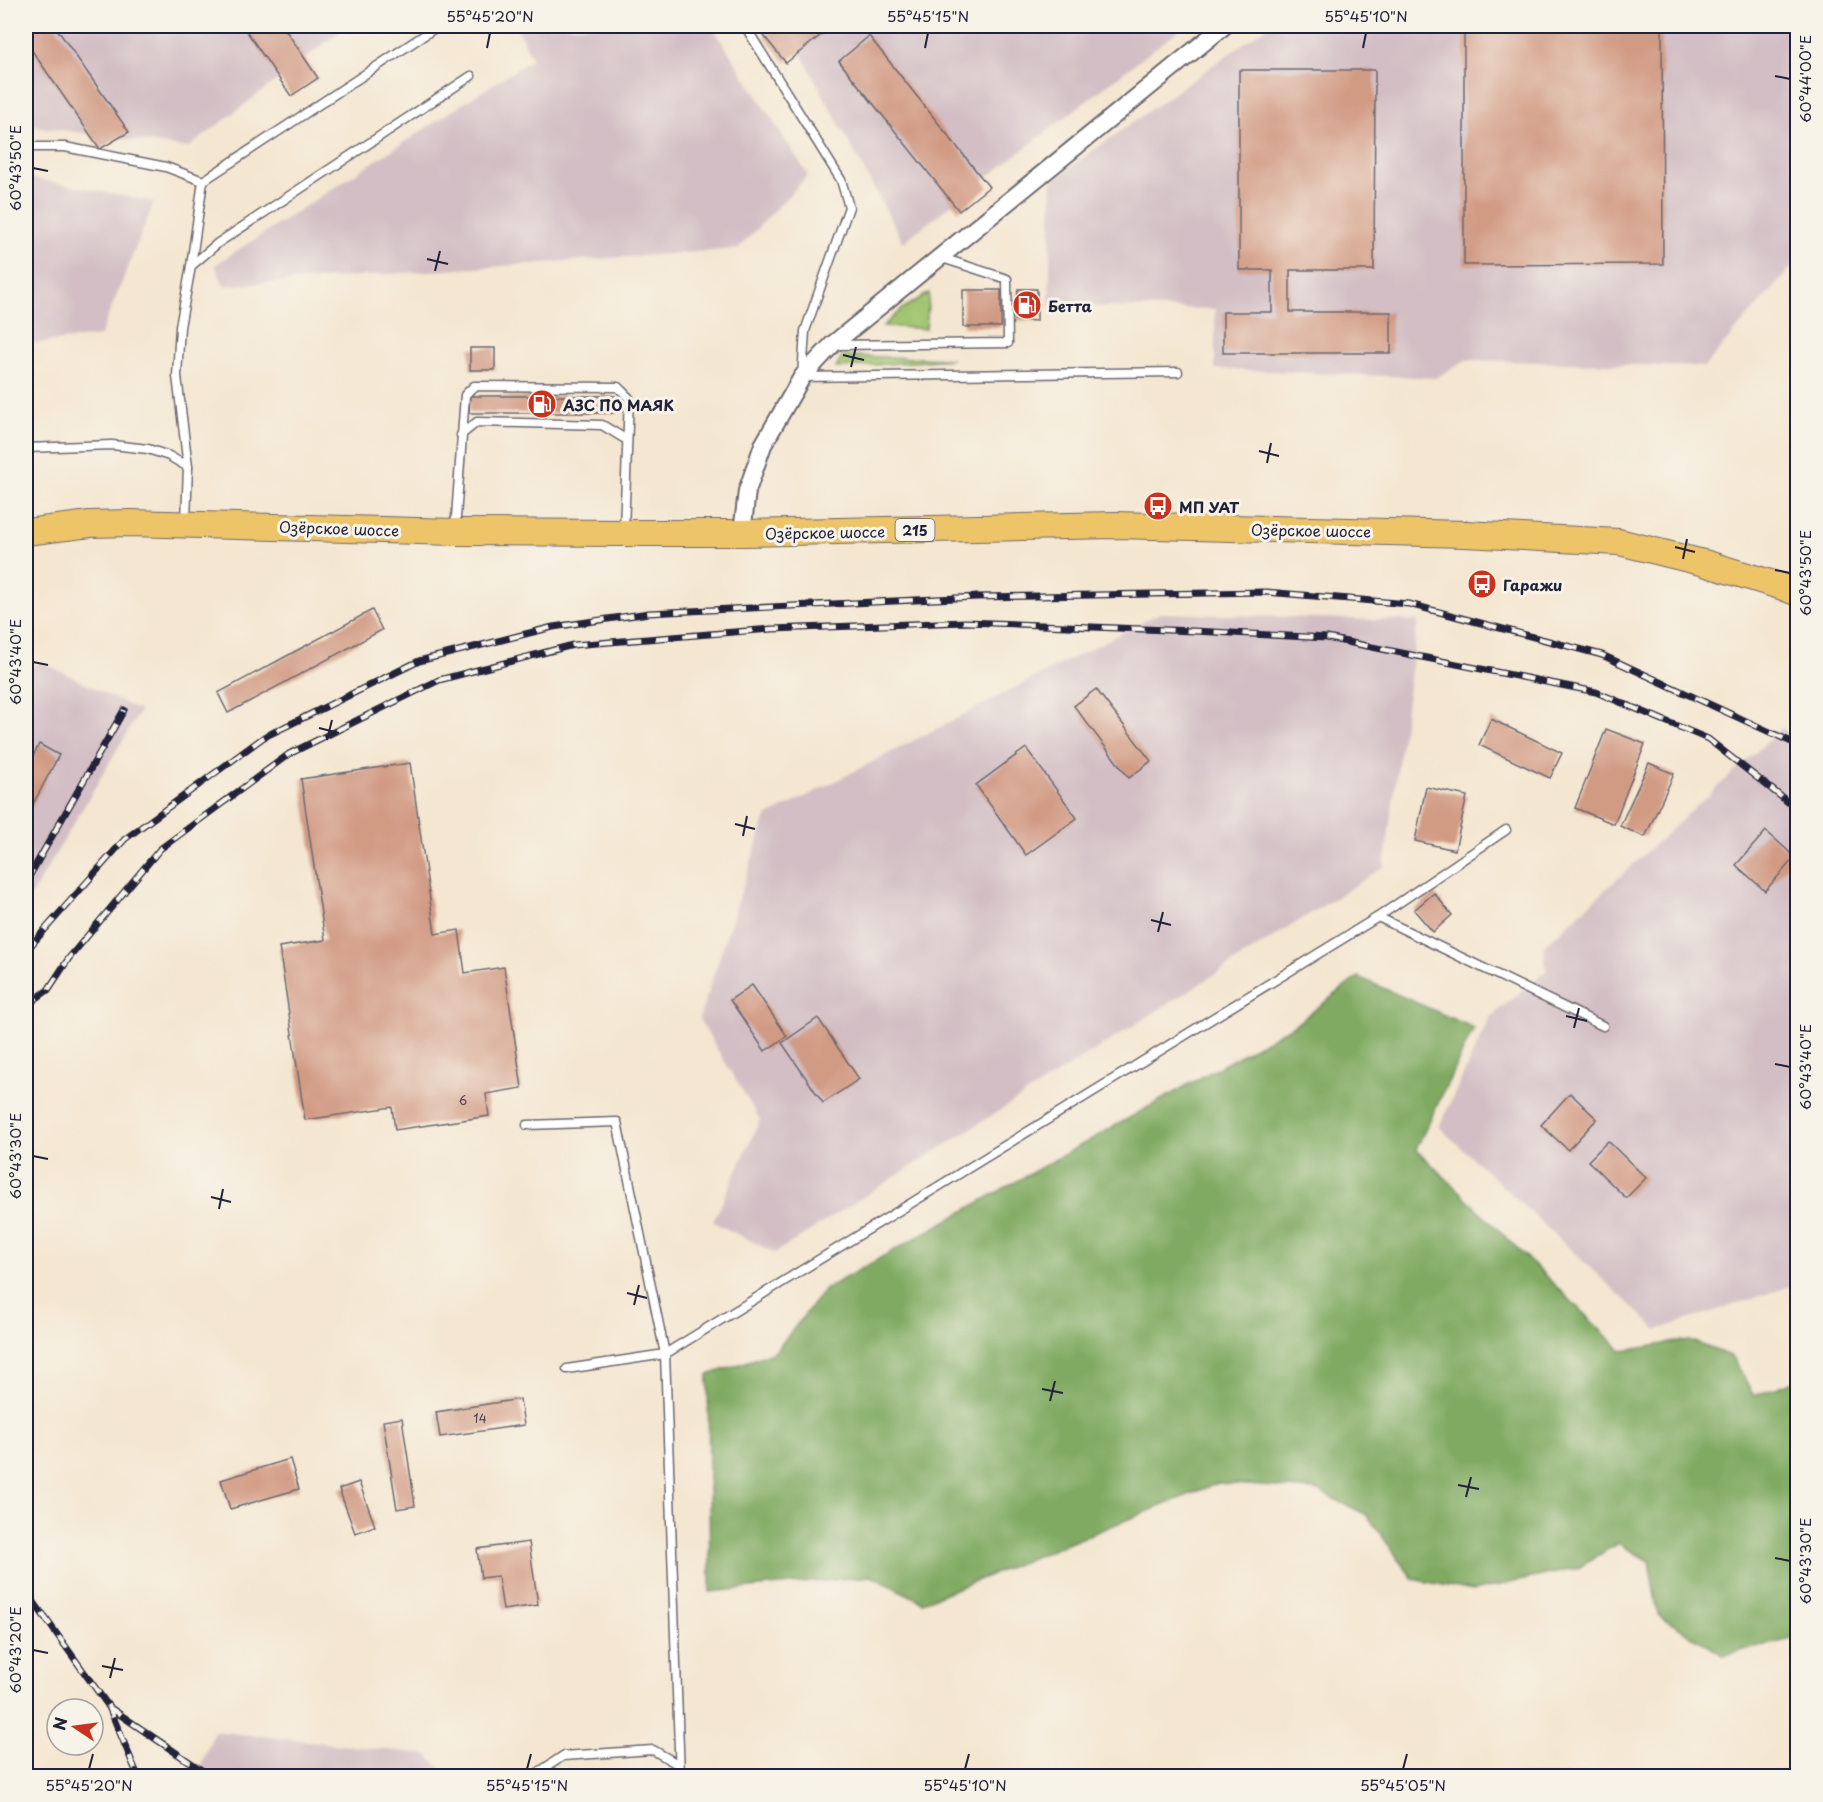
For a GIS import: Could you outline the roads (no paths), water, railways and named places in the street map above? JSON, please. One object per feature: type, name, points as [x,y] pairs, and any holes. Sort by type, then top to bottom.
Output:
[{"type":"main road","name":"Озёрское шоссе","points":[[26,532],[90,524],[186,524],[455,532],[624,533],[742,533],[1116,525],[1369,531],[1619,542],[1715,566],[1797,593]]},
{"type":"street","points":[[742,533],[747,491],[763,445],[802,377],[832,345],[1224,26]]},
{"type":"lane","points":[[186,524],[188,467],[177,376],[180,327],[192,266],[203,181],[438,26]]},
{"type":"lane","points":[[745,26],[842,180],[849,207],[805,332],[802,377],[1178,372]]},
{"type":"lane","points":[[192,266],[218,243],[471,76]]},
{"type":"lane","points":[[26,147],[65,147],[166,167],[203,181]]},
{"type":"lane","points":[[832,345],[1008,343],[1007,279],[939,257]]},
{"type":"lane","points":[[455,532],[465,394],[474,386],[618,387],[629,398],[624,533]]},
{"type":"lane","points":[[461,435],[477,422],[556,423],[602,425],[627,440]]},
{"type":"lane","points":[[26,448],[112,445],[148,449],[169,456],[188,467]]},
{"type":"lane","points":[[567,1369],[665,1354],[1378,917],[1506,830]]},
{"type":"lane","points":[[1378,917],[1603,1026]]},
{"type":"lane","points":[[527,1125],[617,1122],[665,1354],[680,1776]]},
{"type":"lane","points":[[533,1776],[563,1756],[653,1750],[679,1765]]},
{"type":"railway","points":[[26,951],[125,839],[264,737],[419,661],[553,627],[649,613],[977,597],[1266,592],[1409,604],[1602,655],[1798,745]]},
{"type":"railway","points":[[26,1006],[48,990],[69,958],[160,849],[289,754],[439,680],[573,645],[772,629],[966,622],[1327,638],[1596,692],[1708,739],[1798,810]]},
{"type":"railway","points":[[26,882],[124,710]]},
{"type":"railway","points":[[26,1591],[109,1707],[138,1776]]},
{"type":"railway","points":[[109,1707],[210,1776]]},
{"type":"place","name":"Бетта","points":[[1027,305]]},
{"type":"place","name":"АЗС ПО МАЯК","points":[[542,404]]},
{"type":"place","name":"МП УАТ","points":[[1158,506]]},
{"type":"place","name":"Гаражи","points":[[1482,584]]}]
